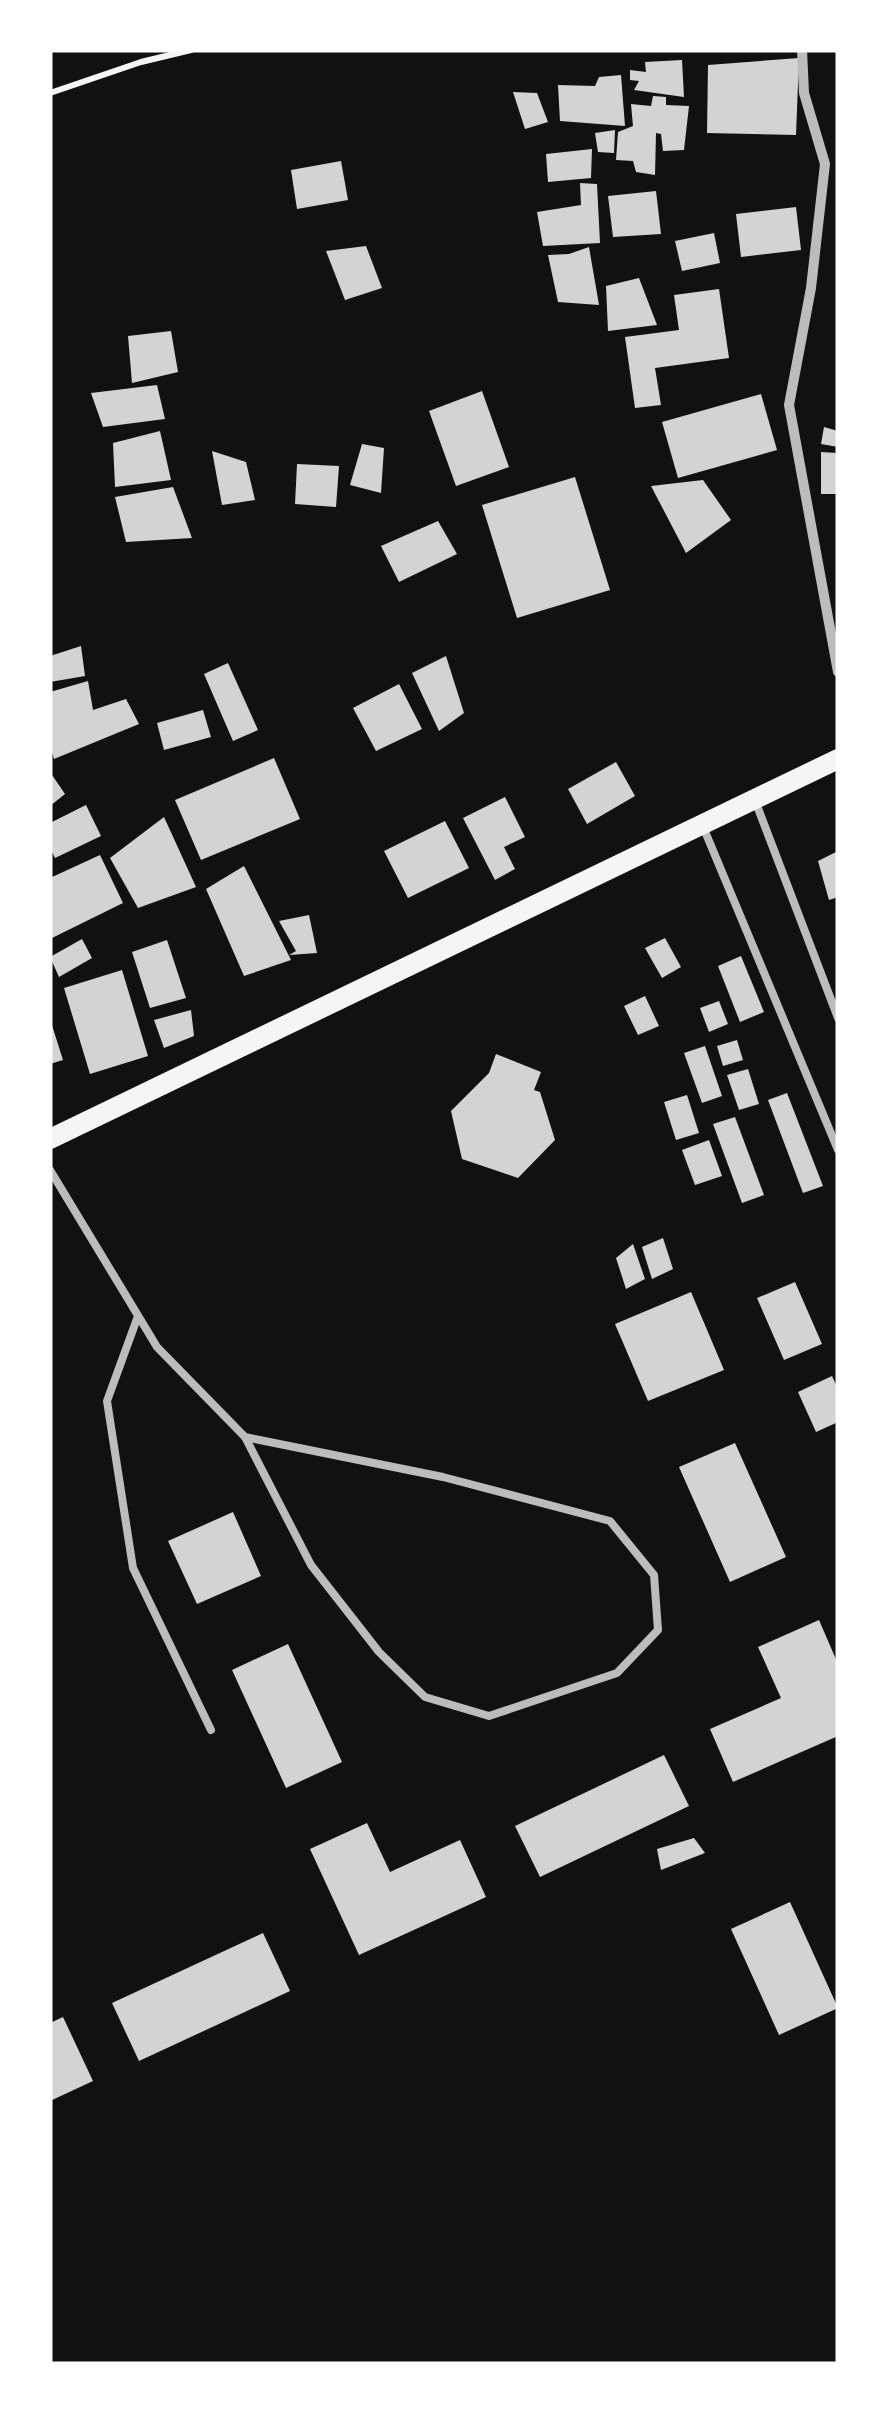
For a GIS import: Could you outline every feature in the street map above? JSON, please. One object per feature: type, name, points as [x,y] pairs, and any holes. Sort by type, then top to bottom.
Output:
[{"type":"main road","points":[[50,1139],[838,759]]},
{"type":"street","points":[[802,50],[804,93],[825,164],[810,288],[788,405],[838,672]]},
{"type":"lane","points":[[754,799],[838,1018]]},
{"type":"lane","points":[[702,824],[838,1150]]},
{"type":"lane","points":[[50,1170],[158,1347],[245,1436],[310,1565],[379,1652],[425,1697],[489,1716],[617,1673],[658,1630],[654,1574],[610,1521],[443,1477],[245,1436]]},
{"type":"lane","points":[[138,1316],[107,1401],[133,1568],[211,1730]]},
{"type":"path","points":[[50,93],[141,62],[191,50]]},
{"type":"building","points":[[799,58],[796,135],[707,133],[708,65]]},
{"type":"building","points":[[682,60],[684,97],[634,90],[639,81],[630,80],[630,70],[646,72],[645,62]]},
{"type":"building","points":[[621,75],[625,126],[560,121],[558,85],[595,86],[599,77]]},
{"type":"building","points":[[513,92],[537,93],[548,122],[525,129]]},
{"type":"building","points":[[653,96],[666,97],[666,105],[689,106],[684,150],[663,151],[661,134],[656,133],[655,175],[636,172],[633,161],[616,160],[618,132],[633,126],[631,104],[651,106]]},
{"type":"building","points":[[615,130],[614,153],[598,152],[595,133]]},
{"type":"building","points":[[592,149],[591,178],[548,182],[546,154]]},
{"type":"building","points":[[341,161],[348,200],[297,209],[291,170]]},
{"type":"building","points":[[580,183],[597,184],[600,243],[543,246],[537,212],[581,205]]},
{"type":"building","points":[[656,191],[661,234],[613,237],[608,196]]},
{"type":"building","points":[[796,207],[801,250],[741,257],[736,214]]},
{"type":"building","points":[[714,233],[720,263],[682,271],[675,241]]},
{"type":"building","points":[[366,246],[382,288],[345,300],[326,251]]},
{"type":"building","points":[[589,247],[599,305],[558,302],[548,255],[569,254]]},
{"type":"building","points":[[639,278],[657,325],[608,331],[606,286]]},
{"type":"building","points":[[719,289],[729,358],[655,368],[661,405],[635,408],[625,337],[679,330],[674,295]]},
{"type":"building","points":[[171,331],[178,372],[132,383],[128,336]]},
{"type":"building","points":[[157,385],[165,419],[103,427],[91,393]]},
{"type":"building","points":[[482,391],[509,467],[456,486],[429,411]]},
{"type":"building","points":[[761,394],[777,450],[678,478],[662,422]]},
{"type":"building","points":[[824,427],[838,431],[838,447],[821,444]]},
{"type":"building","points":[[160,431],[171,480],[115,487],[113,443]]},
{"type":"building","points":[[362,444],[384,448],[381,493],[350,485]]},
{"type":"building","points":[[212,451],[246,462],[255,500],[222,505]]},
{"type":"building","points":[[821,452],[838,453],[838,494],[821,494]]},
{"type":"building","points":[[297,464],[339,466],[336,507],[295,504]]},
{"type":"building","points":[[575,477],[610,590],[517,618],[482,505]]},
{"type":"building","points":[[703,480],[731,520],[686,553],[651,486]]},
{"type":"building","points":[[173,487],[192,538],[126,542],[115,497]]},
{"type":"building","points":[[438,521],[457,554],[399,582],[381,546]]},
{"type":"building","points":[[81,646],[85,676],[50,682],[50,656]]},
{"type":"building","points":[[446,656],[464,713],[439,731],[412,673]]},
{"type":"building","points":[[228,663],[258,730],[233,741],[204,674]]},
{"type":"building","points":[[88,681],[93,710],[126,699],[139,724],[54,759],[50,746],[50,692]]},
{"type":"building","points":[[399,684],[422,729],[376,751],[353,708]]},
{"type":"building","points":[[203,710],[211,737],[164,750],[157,723]]},
{"type":"building","points":[[274,758],[300,819],[201,860],[175,800]]},
{"type":"building","points":[[616,762],[635,796],[587,824],[568,789]]},
{"type":"building","points":[[50,772],[65,794],[50,806]]},
{"type":"building","points":[[505,797],[525,837],[504,847],[515,869],[495,880],[463,818]]},
{"type":"building","points":[[86,805],[101,836],[55,858],[50,848],[50,823]]},
{"type":"building","points":[[164,817],[196,887],[138,908],[110,858]]},
{"type":"building","points":[[445,821],[469,868],[408,898],[384,851]]},
{"type":"building","points":[[838,851],[838,897],[829,900],[818,861]]},
{"type":"building","points":[[100,855],[123,903],[50,939],[50,878]]},
{"type":"building","points":[[244,866],[291,960],[244,976],[206,889]]},
{"type":"building","points":[[309,915],[317,953],[289,955],[296,951],[279,921]]},
{"type":"building","points":[[665,938],[681,967],[662,978],[645,948]]},
{"type":"building","points":[[82,939],[92,958],[59,977],[50,957]]},
{"type":"building","points":[[167,940],[186,998],[150,1008],[132,952]]},
{"type":"building","points":[[741,956],[764,1012],[740,1022],[718,966]]},
{"type":"building","points":[[122,970],[148,1056],[90,1074],[64,988]]},
{"type":"building","points":[[645,996],[659,1026],[638,1035],[624,1006]]},
{"type":"building","points":[[719,1001],[728,1024],[709,1032],[700,1008]]},
{"type":"building","points":[[191,1010],[194,1036],[164,1048],[154,1020]]},
{"type":"building","points":[[50,1019],[63,1060],[50,1064]]},
{"type":"building","points":[[737,1040],[743,1060],[723,1066],[717,1046]]},
{"type":"building","points":[[705,1046],[722,1096],[702,1103],[684,1053]]},
{"type":"building","points":[[496,1054],[541,1072],[534,1090],[540,1092],[555,1140],[518,1178],[462,1159],[451,1111],[489,1073]]},
{"type":"building","points":[[748,1069],[759,1104],[739,1110],[727,1075]]},
{"type":"building","points":[[787,1093],[823,1186],[803,1193],[768,1100]]},
{"type":"building","points":[[687,1095],[699,1133],[676,1140],[664,1102]]},
{"type":"building","points":[[735,1117],[764,1195],[742,1203],[713,1124]]},
{"type":"building","points":[[709,1140],[722,1176],[695,1185],[682,1150]]},
{"type":"building","points":[[663,1238],[673,1269],[652,1279],[642,1247]]},
{"type":"building","points":[[633,1244],[645,1279],[626,1289],[616,1258]]},
{"type":"building","points":[[795,1282],[822,1344],[784,1360],[757,1298]]},
{"type":"building","points":[[691,1292],[724,1370],[648,1401],[615,1324]]},
{"type":"building","points":[[832,1376],[838,1389],[838,1422],[816,1432],[798,1392]]},
{"type":"building","points":[[735,1443],[786,1557],[730,1582],[679,1467]]},
{"type":"building","points":[[233,1512],[261,1576],[197,1604],[168,1541]]},
{"type":"building","points":[[819,1620],[838,1664],[838,1736],[733,1782],[710,1729],[781,1698],[758,1647]]},
{"type":"building","points":[[288,1644],[342,1762],[286,1788],[232,1670]]},
{"type":"building","points":[[664,1755],[689,1806],[540,1877],[515,1826]]},
{"type":"building","points":[[367,1823],[390,1872],[460,1840],[486,1897],[359,1955],[310,1849]]},
{"type":"building","points":[[694,1838],[705,1853],[661,1870],[657,1849]]},
{"type":"building","points":[[790,1902],[838,2008],[779,2035],[731,1929]]},
{"type":"building","points":[[263,1933],[290,1991],[139,2061],[112,2003]]},
{"type":"building","points":[[63,2017],[93,2081],[50,2101],[50,2023]]}]
